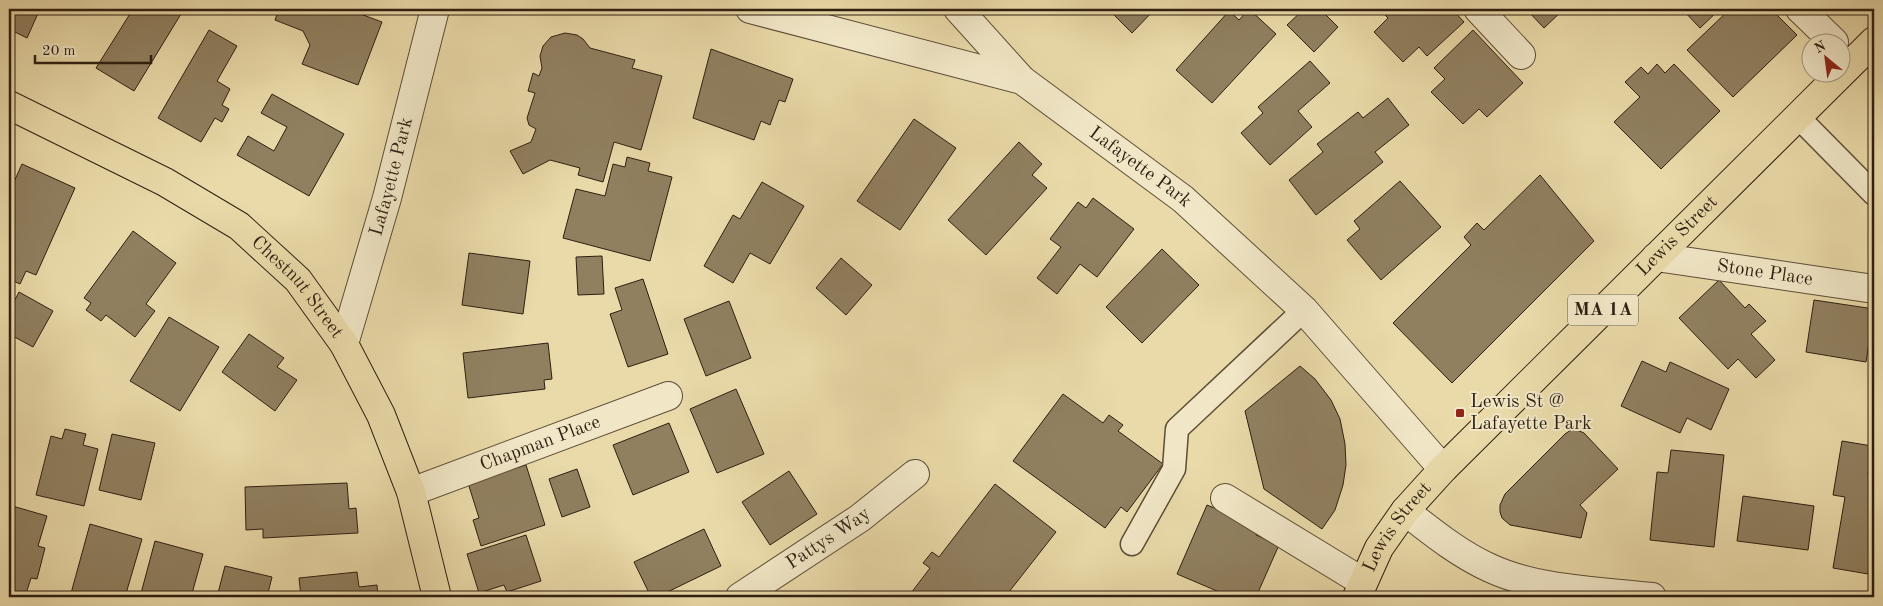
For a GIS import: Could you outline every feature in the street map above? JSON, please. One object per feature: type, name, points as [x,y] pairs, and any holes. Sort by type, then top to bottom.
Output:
[{"type":"main road","name":"Lewis Street","points":[[1850,53],[1874,41]]},
{"type":"main road","name":"Lewis Street","points":[[1360,590],[1379,548],[1405,511],[1443,469],[1798,117],[1826,82]]},
{"type":"main road","name":"Chestnut Street","points":[[9,105],[165,182],[239,226],[298,280],[344,344],[381,415],[411,492],[437,597]]},
{"type":"street","name":"Lafayette Park","points":[[344,344],[386,198],[435,9]]},
{"type":"street","points":[[958,9],[1022,80]]},
{"type":"street","points":[[1478,9],[1521,55]]},
{"type":"street","points":[[1800,9],[1824,32]]},
{"type":"street","name":"Lafayette Park","points":[[755,10],[1022,80],[1183,199],[1304,310],[1443,469]]},
{"type":"street","name":"Stone Place","points":[[1656,258],[1874,289]]},
{"type":"street","name":"Chapman Place","points":[[411,492],[668,396]]},
{"type":"street","name":"Pattys Way","points":[[740,597],[860,518],[915,474]]},
{"type":"street","points":[[1225,498],[1360,590]]},
{"type":"street","points":[[1405,511],[1448,544],[1490,568],[1532,583],[1652,597]]},
{"type":"lane","points":[[1798,117],[1874,194]]},
{"type":"lane","points":[[1132,544],[1174,470],[1177,429],[1304,310]]},
{"type":"building","points":[[9,9],[40,9],[27,38],[9,29]]},
{"type":"building","points":[[133,9],[184,9],[134,91],[96,68]]},
{"type":"building","points":[[279,9],[347,9],[382,22],[358,85],[302,64],[310,45],[303,31],[275,20]]},
{"type":"building","points":[[1108,9],[1155,9],[1132,33]]},
{"type":"building","points":[[1249,9],[1276,34],[1212,103],[1176,70],[1229,11],[1239,20]]},
{"type":"building","points":[[1304,9],[1320,9],[1338,27],[1314,52],[1287,25]]},
{"type":"building","points":[[1379,9],[1452,9],[1464,22],[1427,56],[1419,47],[1403,62],[1374,32],[1388,18]]},
{"type":"building","points":[[1526,9],[1564,9],[1544,28]]},
{"type":"building","points":[[1682,9],[1720,9],[1700,28]]},
{"type":"building","points":[[1730,9],[1771,9],[1797,35],[1733,97],[1687,50]]},
{"type":"building","points":[[209,30],[237,46],[217,81],[230,89],[222,105],[229,109],[222,122],[215,118],[201,142],[158,118]]},
{"type":"building","points":[[1473,30],[1523,83],[1487,117],[1479,109],[1463,124],[1431,92],[1445,79],[1434,68]]},
{"type":"building","points":[[565,33],[577,35],[590,48],[635,60],[632,68],[662,76],[641,150],[614,142],[603,182],[578,175],[580,168],[550,160],[523,174],[510,151],[531,142],[536,129],[529,125],[527,118],[535,93],[528,91],[533,73],[539,76],[542,68],[540,56],[543,46],[551,37]]},
{"type":"building","points":[[711,49],[793,79],[785,102],[779,100],[770,125],[761,121],[754,140],[693,118]]},
{"type":"building","points":[[1310,61],[1330,83],[1298,111],[1312,127],[1270,165],[1241,133],[1263,113],[1258,107]]},
{"type":"building","points":[[1657,64],[1665,73],[1674,64],[1720,111],[1661,169],[1614,122],[1640,97],[1625,82],[1641,67],[1648,74]]},
{"type":"building","points":[[272,94],[344,134],[309,196],[237,155],[248,136],[274,151],[287,127],[261,113]]},
{"type":"building","points":[[1388,98],[1409,125],[1375,152],[1383,162],[1316,215],[1289,180],[1323,152],[1317,144],[1358,112],[1363,118]]},
{"type":"building","points":[[914,119],[956,148],[900,230],[857,201]]},
{"type":"building","points":[[1019,142],[1042,164],[1032,175],[1047,188],[986,255],[948,220]]},
{"type":"building","points":[[627,157],[650,163],[648,171],[672,177],[650,261],[563,238],[576,189],[605,196],[613,164],[625,167]]},
{"type":"building","points":[[22,164],[75,188],[36,275],[26,271],[20,284],[9,279],[9,193]]},
{"type":"building","points":[[1540,175],[1594,241],[1452,383],[1393,323],[1471,245],[1464,237],[1477,223],[1484,230]]},
{"type":"building","points":[[1400,181],[1441,227],[1381,280],[1347,240],[1360,229],[1354,221]]},
{"type":"building","points":[[762,182],[804,206],[770,264],[750,253],[733,283],[704,266],[733,215],[740,219]]},
{"type":"building","points":[[1093,198],[1134,229],[1097,277],[1080,264],[1057,294],[1037,278],[1061,247],[1050,239],[1078,202],[1086,208]]},
{"type":"building","points":[[133,231],[176,263],[146,304],[155,311],[135,337],[106,315],[101,321],[86,310],[91,303],[84,298]]},
{"type":"building","points":[[1162,249],[1199,285],[1142,343],[1106,307]]},
{"type":"building","points":[[469,253],[530,261],[523,314],[462,305]]},
{"type":"building","points":[[602,256],[604,294],[578,295],[576,257]]},
{"type":"building","points":[[841,258],[872,285],[846,315],[816,288]]},
{"type":"building","points":[[643,279],[668,354],[628,367],[610,314],[622,310],[615,288]]},
{"type":"building","points":[[1719,280],[1745,308],[1749,304],[1766,321],[1751,334],[1775,360],[1756,378],[1738,359],[1728,369],[1679,318]]},
{"type":"building","points":[[19,292],[53,311],[33,347],[9,334],[9,311]]},
{"type":"building","points":[[1814,300],[1874,309],[1866,362],[1806,352]]},
{"type":"building","points":[[729,301],[751,358],[706,376],[684,319]]},
{"type":"building","points":[[169,317],[219,347],[180,411],[130,381]]},
{"type":"building","points":[[249,334],[284,358],[277,367],[297,380],[275,411],[222,372]]},
{"type":"building","points":[[548,343],[552,379],[544,380],[545,389],[468,398],[463,353]]},
{"type":"building","points":[[1642,361],[1666,372],[1670,362],[1729,389],[1711,430],[1687,418],[1680,433],[1621,406]]},
{"type":"building","points":[[1300,366],[1315,379],[1331,400],[1340,419],[1345,444],[1346,465],[1343,485],[1335,510],[1322,529],[1264,489],[1245,411]]},
{"type":"building","points":[[736,389],[764,454],[717,473],[690,409]]},
{"type":"building","points":[[1063,394],[1103,423],[1109,415],[1123,425],[1118,431],[1163,464],[1127,512],[1121,507],[1105,528],[1013,461]]},
{"type":"building","points":[[669,423],[689,472],[633,495],[613,445]]},
{"type":"building","points":[[65,429],[86,434],[83,445],[98,449],[84,506],[36,495],[51,436],[62,439]]},
{"type":"building","points":[[1571,430],[1584,433],[1618,469],[1580,505],[1587,513],[1581,538],[1510,525],[1502,518],[1500,512],[1500,505],[1505,494]]},
{"type":"building","points":[[112,434],[155,443],[141,500],[99,490]]},
{"type":"building","points":[[1842,441],[1872,446],[1868,474],[1874,474],[1871,504],[1874,505],[1874,575],[1833,568],[1845,497],[1833,495]]},
{"type":"building","points":[[1671,450],[1724,455],[1714,547],[1650,540],[1657,472],[1668,473]]},
{"type":"building","points":[[526,465],[545,525],[481,546],[473,520],[479,518],[468,483]]},
{"type":"building","points":[[577,469],[590,507],[562,517],[549,479]]},
{"type":"building","points":[[789,471],[817,514],[770,545],[742,502]]},
{"type":"building","points":[[347,483],[349,509],[356,508],[358,533],[263,538],[263,529],[246,530],[245,487]]},
{"type":"building","points":[[995,484],[1056,532],[1005,597],[908,597],[930,568],[923,563],[932,552],[939,557]]},
{"type":"building","points":[[1743,496],[1814,506],[1808,550],[1737,541]]},
{"type":"building","points":[[9,505],[47,516],[38,546],[45,548],[37,579],[31,578],[25,597],[9,597]]},
{"type":"building","points":[[1207,505],[1259,527],[1256,535],[1279,545],[1256,597],[1231,597],[1177,574]]},
{"type":"building","points":[[90,524],[142,539],[125,597],[70,597]]},
{"type":"building","points":[[704,529],[721,566],[657,597],[651,597],[634,562]]},
{"type":"building","points":[[526,535],[541,581],[507,592],[504,585],[479,593],[467,554]]},
{"type":"building","points":[[155,541],[203,554],[191,597],[140,597]]},
{"type":"building","points":[[225,566],[272,577],[267,597],[217,597]]},
{"type":"building","points":[[357,572],[359,587],[377,585],[378,597],[301,597],[299,578]]},
{"type":"place","name":"Lewis St @ Lafayette Park","points":[[1460,413]]}]
